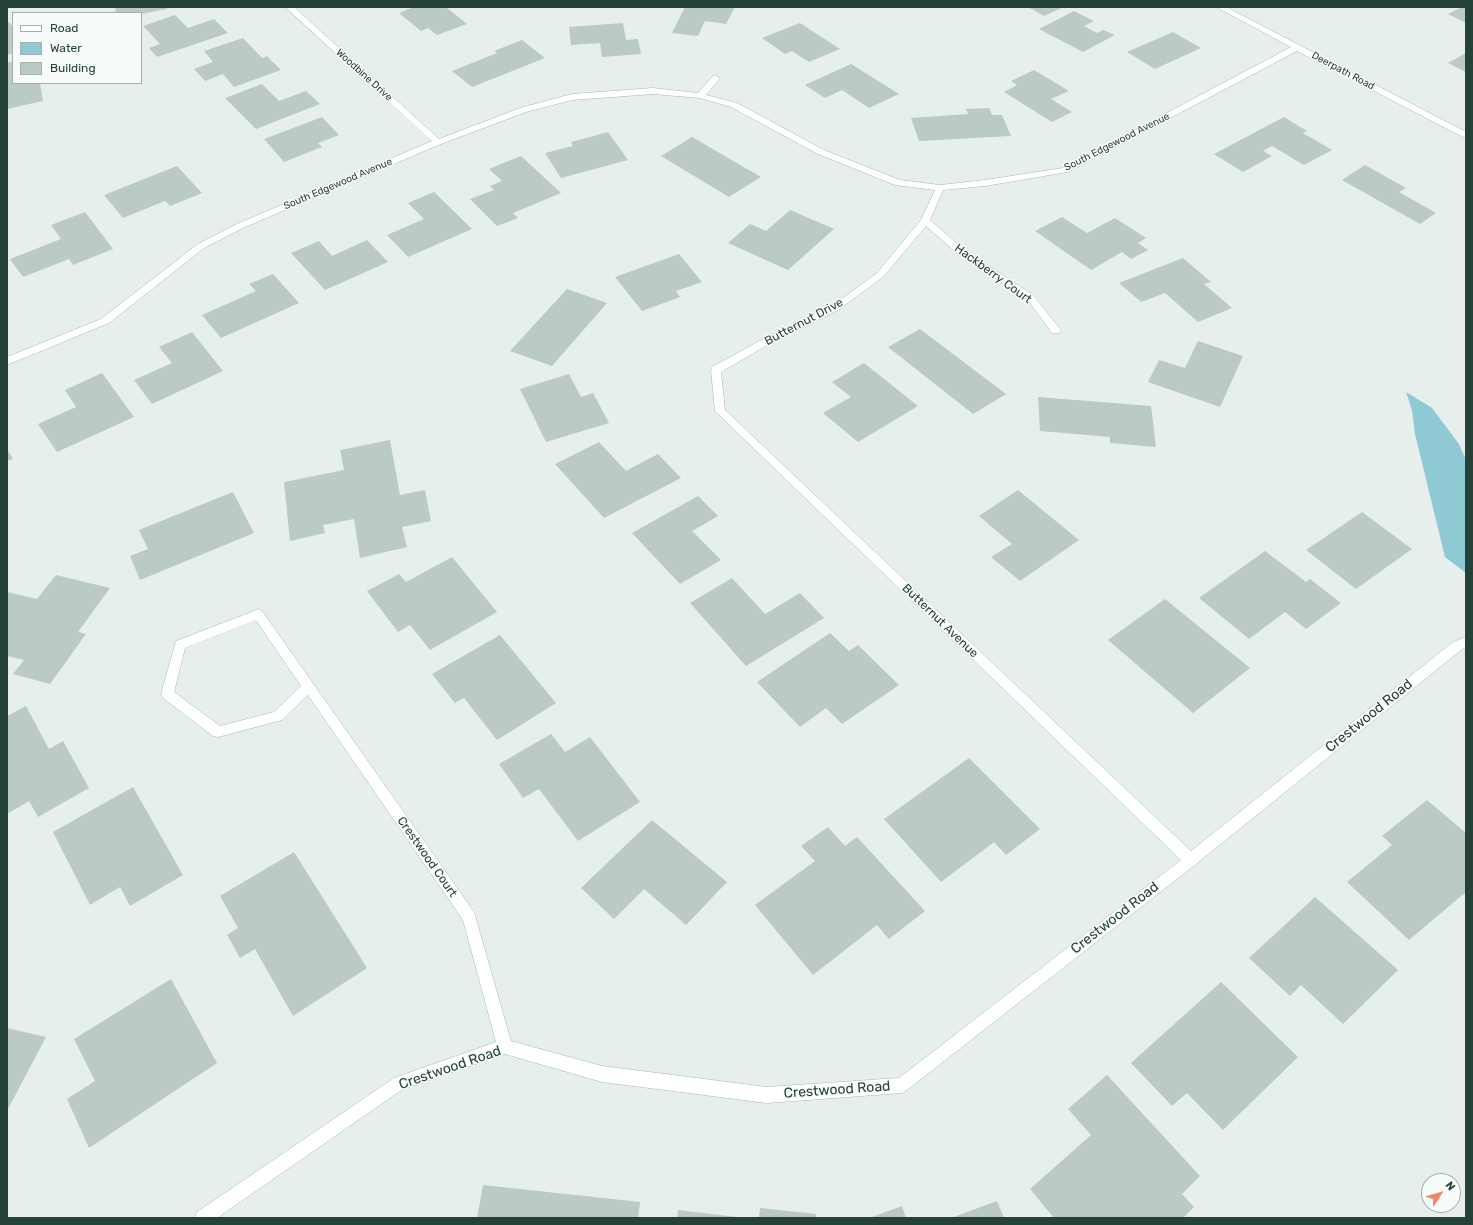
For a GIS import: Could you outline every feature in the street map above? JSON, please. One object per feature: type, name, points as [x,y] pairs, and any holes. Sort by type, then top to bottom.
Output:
[{"type":"street","name":"Woodbine Drive","points":[[289,7],[438,142]]},
{"type":"street","name":"Deerpath Road","points":[[1220,7],[1466,135]]},
{"type":"street","name":"South Edgewood Avenue","points":[[7,361],[105,321],[201,246],[242,225],[438,142],[523,110],[572,97],[653,91],[700,96],[734,104],[821,152],[898,183],[940,188],[986,183],[1065,170],[1298,47]]},
{"type":"street","points":[[700,96],[716,78]]},
{"type":"street","name":"Butternut Drive","points":[[716,370],[767,341],[835,308],[880,275],[925,222],[940,188]]},
{"type":"street","name":"Hackberry Court","points":[[925,222],[960,251],[1030,297],[1056,331]]},
{"type":"street","name":"Butternut Avenue","points":[[716,370],[720,411],[1191,860]]},
{"type":"street","name":"Crestwood Court","points":[[308,687],[278,716],[218,732],[167,694],[180,645],[258,614],[469,917],[505,1048]]},
{"type":"street","name":"Crestwood Road","points":[[203,1218],[399,1083],[505,1048],[602,1074],[767,1095],[902,1085],[1191,860],[1456,646],[1466,642]]},
{"type":"water","points":[[1406,392],[1432,408],[1459,444],[1466,460],[1466,573],[1445,557],[1415,434],[1412,410]]},
{"type":"building","points":[[115,7],[167,7],[167,9],[142,14],[142,12],[116,12]]},
{"type":"building","points":[[414,7],[446,7],[467,24],[437,35],[428,28],[421,31],[399,13]]},
{"type":"building","points":[[685,7],[735,7],[726,24],[705,21],[698,36],[672,33]]},
{"type":"building","points":[[1028,7],[1064,7],[1044,16]]},
{"type":"building","points":[[1462,7],[1466,7],[1466,23],[1448,14]]},
{"type":"building","points":[[1074,11],[1094,21],[1084,26],[1097,33],[1103,30],[1115,35],[1083,52],[1039,29]]},
{"type":"building","points":[[175,15],[188,28],[214,19],[228,33],[157,57],[149,48],[160,44],[143,26]]},
{"type":"building","points":[[7,20],[12,26],[12,53],[7,55]]},
{"type":"building","points":[[623,23],[626,40],[638,39],[641,54],[602,57],[600,43],[571,45],[569,27]]},
{"type":"building","points":[[800,23],[840,49],[809,62],[792,51],[785,54],[762,38]]},
{"type":"building","points":[[1173,32],[1201,48],[1155,69],[1127,52]]},
{"type":"building","points":[[243,38],[262,58],[267,56],[281,70],[234,87],[223,74],[205,81],[194,69],[213,62],[204,51]]},
{"type":"building","points":[[522,40],[545,58],[472,87],[452,71],[497,53],[494,51]]},
{"type":"building","points":[[1466,53],[1466,72],[1448,63]]},
{"type":"building","points":[[12,61],[12,84],[40,84],[43,101],[7,109],[7,63]]},
{"type":"building","points":[[851,64],[899,94],[869,108],[842,90],[825,98],[805,85]]},
{"type":"building","points":[[1034,70],[1069,91],[1051,99],[1072,112],[1052,122],[1004,92],[1017,85],[1011,81]]},
{"type":"building","points":[[262,84],[279,101],[306,91],[320,104],[256,129],[225,98]]},
{"type":"building","points":[[989,108],[992,115],[1002,115],[1011,136],[919,141],[911,118],[968,114],[966,109]]},
{"type":"building","points":[[322,117],[339,135],[318,143],[322,147],[284,162],[264,139]]},
{"type":"building","points":[[1284,117],[1307,131],[1303,133],[1332,150],[1304,165],[1272,146],[1263,151],[1272,156],[1243,172],[1214,154]]},
{"type":"building","points":[[608,132],[628,160],[561,178],[545,153],[573,146],[571,142]]},
{"type":"building","points":[[692,137],[761,177],[729,197],[661,156]]},
{"type":"building","points":[[521,156],[561,193],[513,213],[518,218],[497,226],[470,199],[494,190],[490,186],[502,181],[489,169]]},
{"type":"building","points":[[1365,165],[1406,188],[1399,192],[1436,213],[1420,224],[1342,180]]},
{"type":"building","points":[[177,166],[202,193],[170,206],[165,201],[123,218],[104,195]]},
{"type":"building","points":[[434,192],[472,229],[408,257],[387,235],[424,219],[408,203]]},
{"type":"building","points":[[790,210],[834,229],[788,270],[728,243],[750,224],[766,231]]},
{"type":"building","points":[[85,212],[113,249],[73,265],[69,259],[23,277],[10,259],[61,239],[51,225]]},
{"type":"building","points":[[1062,217],[1087,233],[1115,218],[1146,238],[1138,243],[1148,250],[1131,259],[1122,252],[1091,270],[1035,231]]},
{"type":"building","points":[[367,240],[388,262],[325,290],[291,253],[319,241],[332,256]]},
{"type":"building","points":[[679,254],[702,282],[676,291],[680,297],[642,311],[615,277]]},
{"type":"building","points":[[1183,258],[1211,282],[1204,284],[1232,308],[1198,322],[1165,293],[1141,302],[1119,283]]},
{"type":"building","points":[[273,274],[299,303],[221,338],[202,315],[256,291],[249,284]]},
{"type":"building","points":[[567,289],[607,303],[552,366],[510,351]]},
{"type":"building","points":[[920,329],[1006,394],[973,414],[888,347]]},
{"type":"building","points":[[192,332],[223,371],[152,404],[134,380],[172,363],[159,347]]},
{"type":"building","points":[[1198,341],[1243,356],[1220,407],[1148,382],[1159,360],[1185,368]]},
{"type":"building","points":[[864,363],[918,406],[858,442],[823,413],[851,397],[832,382]]},
{"type":"building","points":[[102,373],[134,417],[57,452],[38,424],[76,407],[65,390]]},
{"type":"building","points":[[569,374],[581,397],[593,393],[609,423],[546,442],[520,389]]},
{"type":"building","points":[[1038,397],[1151,406],[1156,447],[1110,443],[1110,437],[1040,431]]},
{"type":"building","points":[[390,440],[400,495],[425,490],[431,521],[402,527],[407,547],[360,558],[354,519],[323,525],[325,533],[290,541],[284,482],[344,470],[340,450]]},
{"type":"building","points":[[599,442],[626,471],[658,454],[681,478],[604,518],[555,464]]},
{"type":"building","points":[[7,449],[13,459],[7,461]]},
{"type":"building","points":[[1018,490],[1079,540],[1020,581],[991,557],[1012,544],[979,516]]},
{"type":"building","points":[[233,492],[254,533],[140,580],[130,556],[148,549],[139,530]]},
{"type":"building","points":[[698,496],[718,516],[692,531],[721,560],[680,584],[632,533]]},
{"type":"building","points":[[1362,512],[1412,549],[1356,589],[1306,550]]},
{"type":"building","points":[[1265,551],[1306,582],[1310,579],[1341,603],[1306,629],[1285,612],[1249,639],[1199,598]]},
{"type":"building","points":[[452,557],[497,612],[430,650],[410,625],[398,632],[367,591],[399,574],[406,582]]},
{"type":"building","points":[[56,575],[110,588],[78,632],[86,634],[50,684],[13,674],[24,660],[7,656],[7,592],[37,599]]},
{"type":"building","points":[[732,578],[765,614],[800,593],[824,618],[746,666],[690,603]]},
{"type":"building","points":[[1165,599],[1250,668],[1193,713],[1108,640]]},
{"type":"building","points":[[830,633],[849,651],[858,645],[899,685],[842,724],[826,708],[800,727],[757,682]]},
{"type":"building","points":[[500,635],[556,703],[497,740],[464,698],[455,703],[432,674]]},
{"type":"building","points":[[26,706],[49,749],[63,741],[89,788],[38,817],[29,801],[7,814],[7,716]]},
{"type":"building","points":[[551,734],[565,752],[590,737],[640,802],[578,841],[539,789],[523,798],[499,764]]},
{"type":"building","points":[[969,758],[1040,829],[1006,855],[994,842],[941,882],[884,819]]},
{"type":"building","points":[[133,787],[183,875],[130,906],[120,887],[90,905],[53,832]]},
{"type":"building","points":[[1427,800],[1466,833],[1466,892],[1409,940],[1347,882],[1392,845],[1382,836]]},
{"type":"building","points":[[652,820],[727,882],[686,925],[644,889],[614,919],[581,888]]},
{"type":"building","points":[[828,827],[845,846],[857,837],[925,911],[889,939],[877,925],[813,975],[755,905],[815,861],[801,846]]},
{"type":"building","points":[[294,852],[367,968],[293,1016],[255,949],[240,958],[227,935],[238,928],[220,896]]},
{"type":"building","points":[[1315,897],[1398,970],[1343,1024],[1301,985],[1290,996],[1249,958]]},
{"type":"building","points":[[171,979],[217,1063],[89,1148],[67,1099],[95,1081],[74,1039]]},
{"type":"building","points":[[1221,982],[1298,1057],[1223,1130],[1187,1093],[1172,1106],[1131,1063]]},
{"type":"building","points":[[7,1028],[46,1037],[7,1111]]},
{"type":"building","points":[[1107,1075],[1200,1176],[1182,1194],[1194,1207],[1183,1218],[1054,1218],[1030,1189],[1091,1135],[1068,1109]]},
{"type":"building","points":[[483,1185],[640,1202],[638,1218],[477,1218]]},
{"type":"building","points":[[997,1201],[1004,1218],[951,1218]]},
{"type":"building","points":[[902,1206],[906,1218],[869,1218]]},
{"type":"building","points":[[760,1208],[816,1214],[816,1218],[759,1218]]},
{"type":"building","points":[[678,1210],[737,1217],[737,1218],[677,1218]]}]
